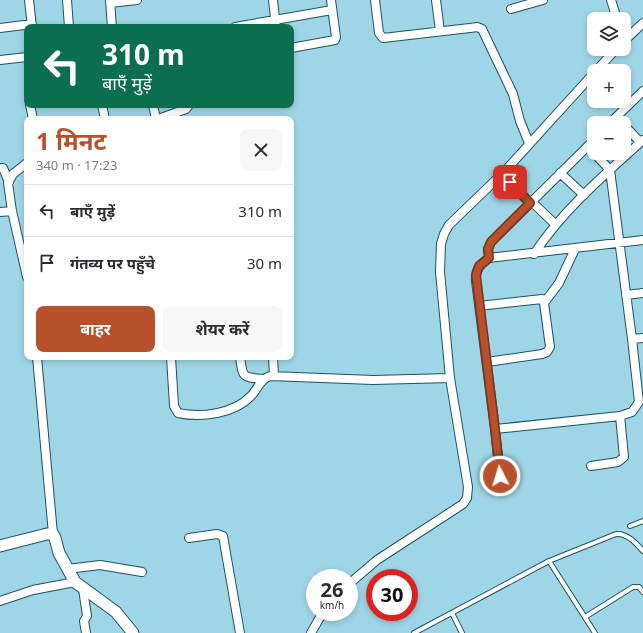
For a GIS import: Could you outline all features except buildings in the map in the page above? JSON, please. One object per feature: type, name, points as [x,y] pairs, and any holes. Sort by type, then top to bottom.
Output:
[{"type":"street","points":[[29,0],[32,24]]},
{"type":"street","points":[[67,0],[69,24]]},
{"type":"street","points":[[112,24],[110,1],[137,0]]},
{"type":"street","points":[[273,0],[275,23]]},
{"type":"street","points":[[294,47],[335,40],[336,37],[331,0]]},
{"type":"street","points":[[376,0],[380,33],[383,38],[477,27],[482,29],[513,94],[520,121],[529,143]]},
{"type":"street","points":[[436,0],[440,31]]},
{"type":"street","points":[[512,9],[543,0]]},
{"type":"street","points":[[611,0],[615,12]]},
{"type":"street","points":[[265,24],[332,10]]},
{"type":"street","points":[[631,34],[643,23]]},
{"type":"street","points":[[0,28],[24,26]]},
{"type":"street","points":[[602,64],[610,56]]},
{"type":"street","points":[[0,60],[24,57]]},
{"type":"street","points":[[358,576],[377,560],[448,515],[463,504],[467,498],[468,487],[450,378],[440,272],[441,244],[449,225],[504,172],[587,81]]},
{"type":"street","points":[[623,116],[643,92]]},
{"type":"street","points":[[166,116],[187,108]]},
{"type":"street","points":[[534,254],[555,224],[642,141],[631,132]]},
{"type":"street","points":[[489,258],[488,249],[491,242],[587,147]]},
{"type":"street","points":[[495,429],[620,416],[632,412],[639,402],[610,170],[601,160]]},
{"type":"street","points":[[9,182],[13,174],[24,165]]},
{"type":"street","points":[[0,168],[3,168],[9,182],[12,211],[24,264]]},
{"type":"street","points":[[560,173],[584,195]]},
{"type":"street","points":[[510,182],[555,224]]},
{"type":"street","points":[[0,212],[12,211]]},
{"type":"street","points":[[500,476],[479,306],[476,275],[479,266],[489,258],[534,254],[643,240]]},
{"type":"street","points":[[544,303],[559,283],[575,249]]},
{"type":"street","points":[[626,295],[643,293]]},
{"type":"street","points":[[479,306],[541,299],[544,303],[550,346],[547,352],[487,362]]},
{"type":"street","points":[[632,339],[643,338]]},
{"type":"street","points":[[37,360],[52,534],[67,569],[79,585],[116,612],[133,633]]},
{"type":"street","points":[[171,360],[174,406],[178,413],[214,413],[237,407],[254,394],[263,379]]},
{"type":"street","points":[[241,360],[245,377],[263,379],[274,375],[373,380],[450,378]]},
{"type":"street","points":[[273,360],[274,375]]},
{"type":"street","points":[[591,466],[618,462],[624,457],[620,416]]},
{"type":"street","points":[[0,546],[52,534]]},
{"type":"street","points":[[189,538],[217,534],[223,536],[240,633]]},
{"type":"street","points":[[67,569],[100,565],[142,572]]},
{"type":"street","points":[[0,601],[28,592],[79,585]]},
{"type":"street","points":[[79,585],[87,616],[84,621],[86,633]]},
{"type":"street","points":[[311,633],[317,621]]},
{"type":"lane","points":[[630,526],[643,521]]},
{"type":"lane","points":[[414,633],[549,561],[616,534],[623,534],[628,537],[643,551]]},
{"type":"lane","points":[[549,561],[595,633]]},
{"type":"lane","points":[[585,617],[634,587],[638,587],[643,592]]},
{"type":"lane","points":[[452,613],[462,633]]},
{"type":"route","points":[[500,476],[476,275],[482,262],[489,258],[488,246],[530,203],[510,182]]}]
